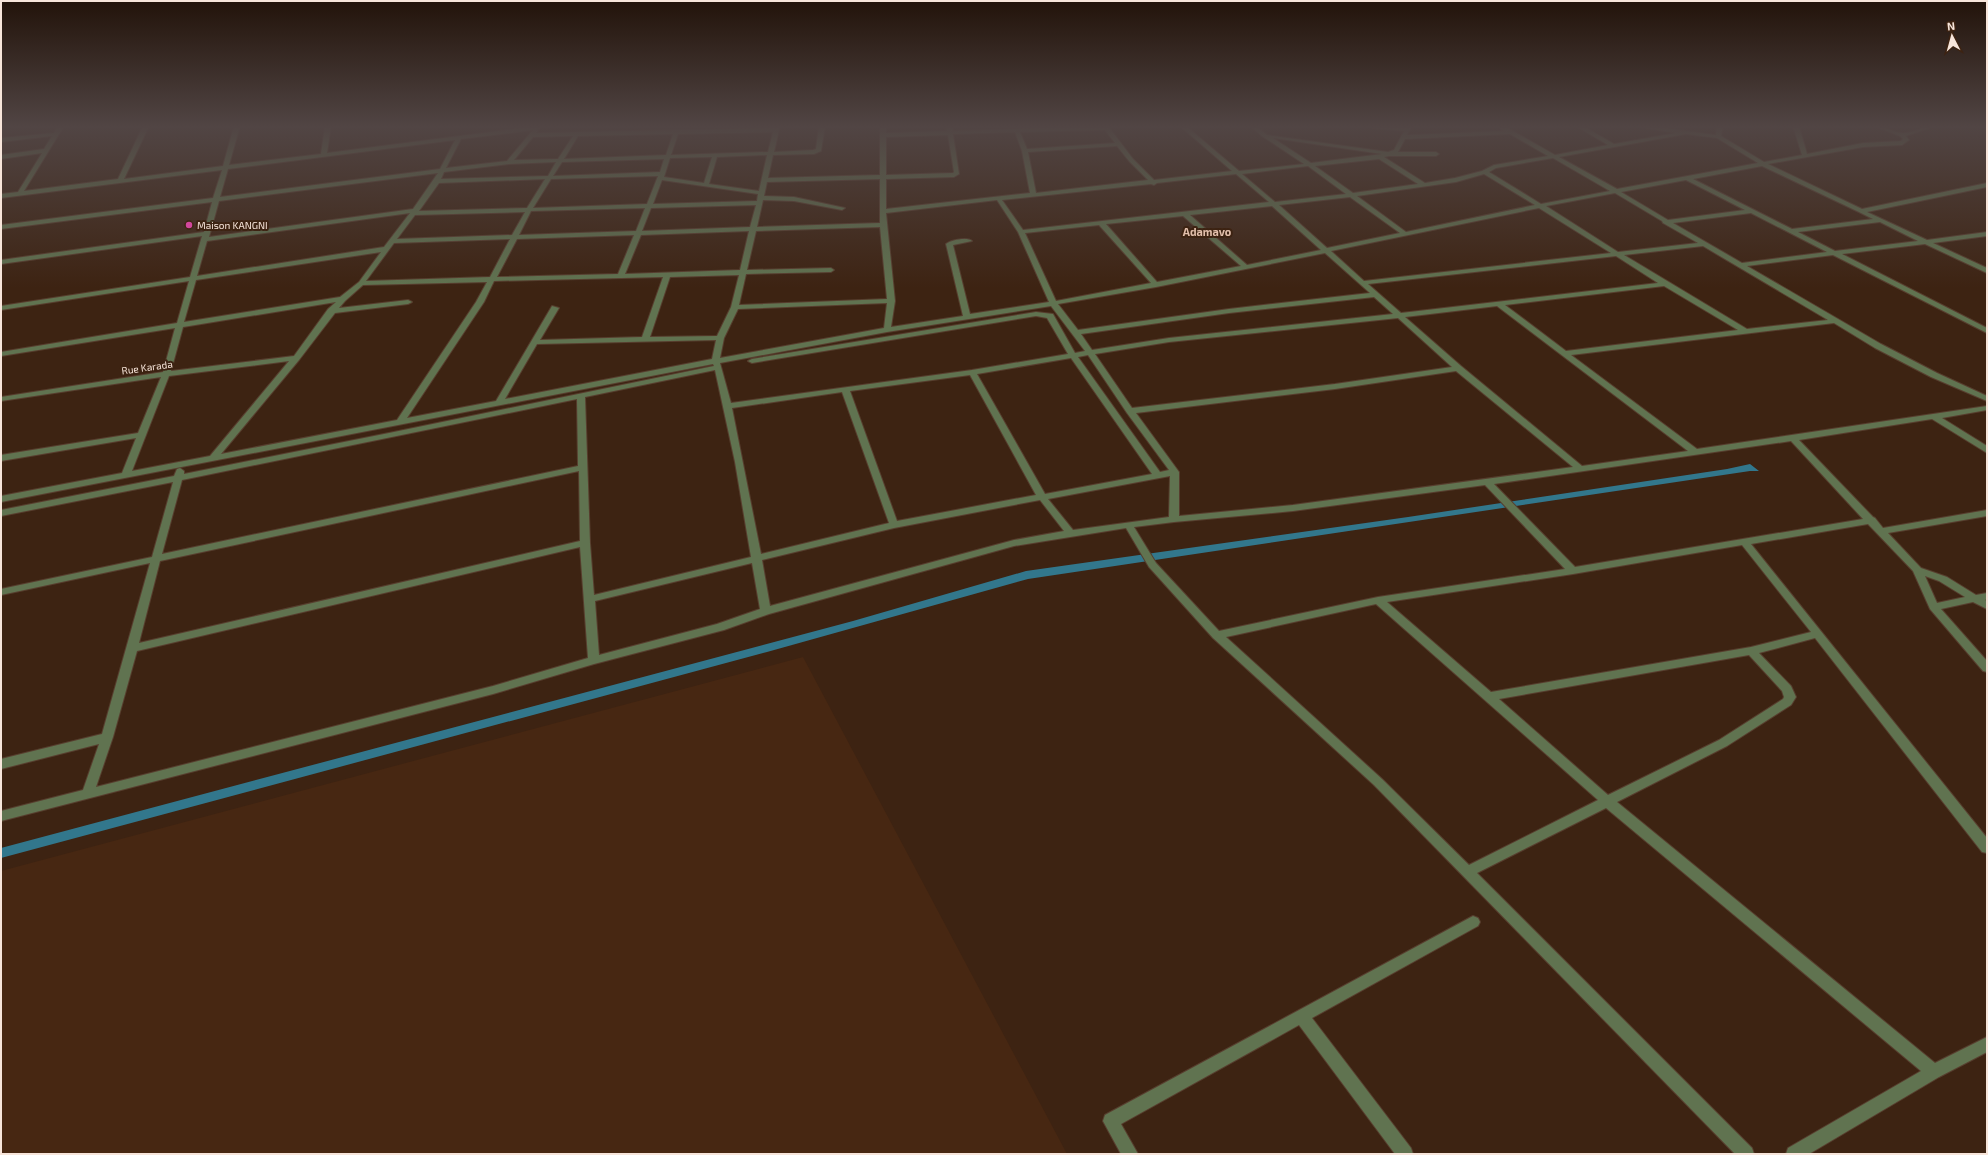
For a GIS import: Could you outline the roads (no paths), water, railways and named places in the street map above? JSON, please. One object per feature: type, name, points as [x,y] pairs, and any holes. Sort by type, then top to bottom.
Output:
[{"type":"street","points":[[20,193],[27,180]]},
{"type":"street","points":[[1,196],[128,180]]},
{"type":"street","points":[[126,474],[166,374],[222,180]]},
{"type":"street","points":[[1,227],[357,180]]},
{"type":"street","points":[[212,458],[296,358],[331,311],[342,299],[361,284],[437,181],[478,180]]},
{"type":"street","points":[[400,422],[480,302],[514,236],[548,180]]},
{"type":"street","points":[[621,276],[659,180]]},
{"type":"street","points":[[680,180],[760,198]]},
{"type":"street","points":[[706,185],[708,180]]},
{"type":"street","points":[[766,611],[728,406],[717,364],[720,338],[735,307],[760,198],[765,180],[769,180]]},
{"type":"street","points":[[883,180],[883,225],[891,301],[888,330]]},
{"type":"street","points":[[1030,180],[1033,195]]},
{"type":"street","points":[[1151,180],[1154,183]]},
{"type":"street","points":[[883,211],[1178,180]]},
{"type":"street","points":[[1247,180],[1398,316],[1458,368],[1579,468]]},
{"type":"street","points":[[1331,180],[1404,233]]},
{"type":"street","points":[[1416,180],[1424,185]]},
{"type":"street","points":[[1021,232],[1352,195],[1456,180]]},
{"type":"street","points":[[1499,180],[1538,206],[1746,332]]},
{"type":"street","points":[[1595,180],[1834,321],[1904,360],[1987,399]]},
{"type":"street","points":[[1,499],[400,422],[717,364],[888,330],[1054,304],[1156,285],[1326,251],[1404,233],[1676,180]]},
{"type":"street","points":[[1691,180],[1987,331]]},
{"type":"street","points":[[1797,180],[1987,270]]},
{"type":"street","points":[[1861,211],[1987,185]]},
{"type":"street","points":[[1,262],[416,211],[529,210],[649,206],[760,198],[794,199],[842,208]]},
{"type":"street","points":[[998,198],[1021,232],[1054,304],[1076,332],[1130,411],[1175,472],[1174,519]]},
{"type":"street","points":[[1665,222],[1752,211]]},
{"type":"street","points":[[1185,214],[1246,267]]},
{"type":"street","points":[[1791,231],[1881,220]]},
{"type":"street","points":[[1101,223],[1156,285]]},
{"type":"street","points":[[394,241],[883,225]]},
{"type":"street","points":[[1740,265],[1987,234]]},
{"type":"street","points":[[967,317],[949,244],[969,241]]},
{"type":"street","points":[[1361,283],[1703,244]]},
{"type":"street","points":[[1,308],[387,249]]},
{"type":"street","points":[[361,284],[831,270]]},
{"type":"street","points":[[646,338],[667,274]]},
{"type":"street","points":[[728,406],[972,372],[1169,340],[1398,316],[1665,284]]},
{"type":"street","points":[[1076,332],[1229,311],[1375,295]]},
{"type":"street","points":[[1,354],[342,299]]},
{"type":"street","points":[[735,307],[891,301]]},
{"type":"street","points":[[331,311],[408,302]]},
{"type":"street","points":[[1499,304],[1695,452]]},
{"type":"street","points":[[498,404],[554,308]]},
{"type":"street","points":[[1,513],[581,396],[717,364],[1036,314],[1050,316],[1073,356],[1158,475]]},
{"type":"street","points":[[1565,353],[1834,321]]},
{"type":"street","points":[[535,342],[646,338],[720,338]]},
{"type":"street","name":"Rue Karada","points":[[1,398],[166,374],[296,358]]},
{"type":"street","points":[[1130,411],[1303,392],[1458,368]]},
{"type":"street","points":[[972,372],[1042,497],[1071,532]]},
{"type":"street","points":[[845,389],[894,525]]},
{"type":"street","points":[[581,396],[581,468],[594,660]]},
{"type":"street","points":[[1,816],[459,699],[594,660],[720,627],[766,611],[1014,543],[1071,532],[1129,526],[1174,519],[1293,508],[1487,482],[1935,417],[1987,408]]},
{"type":"street","points":[[1935,417],[1987,450]]},
{"type":"street","points":[[1,458],[141,435]]},
{"type":"street","points":[[1793,438],[1918,570],[1934,607],[1987,668]]},
{"type":"street","points":[[88,793],[107,737],[182,464]]},
{"type":"street","points":[[1,592],[581,468]]},
{"type":"street","points":[[590,598],[894,525],[1175,472]]},
{"type":"street","points":[[1487,482],[1573,572]]},
{"type":"street","points":[[1881,530],[1987,513]]},
{"type":"street","points":[[1217,635],[1378,600],[1573,572],[1872,520]]},
{"type":"street","points":[[1129,526],[1145,550],[1152,564],[1217,635],[1378,782],[1746,1154]]},
{"type":"street","points":[[1745,542],[1987,848]]},
{"type":"street","points":[[132,648],[585,543]]},
{"type":"street","points":[[1918,570],[1943,579],[1982,597],[1987,606]]},
{"type":"street","points":[[1934,607],[1982,597]]},
{"type":"street","points":[[1378,600],[1607,801],[1934,1072]]},
{"type":"street","points":[[1488,697],[1751,651],[1818,634]]},
{"type":"street","points":[[1467,872],[1723,743],[1787,702],[1790,697],[1787,689],[1751,651]]},
{"type":"street","points":[[1,764],[107,737]]},
{"type":"street","points":[[1130,1154],[1111,1121],[1473,922]]},
{"type":"street","points":[[1301,1016],[1405,1154]]},
{"type":"street","points":[[1794,1154],[1934,1072],[1987,1044]]},
{"type":"water","points":[[1750,464],[1759,471],[1750,471],[1028,579],[767,652],[1,858],[1,848],[853,621],[1026,571],[1408,517],[1727,469]]},
{"type":"place","name":"Maison KANGNI","points":[[189,225]]},
{"type":"district","name":"Adamavo","points":[[1207,231]]}]
